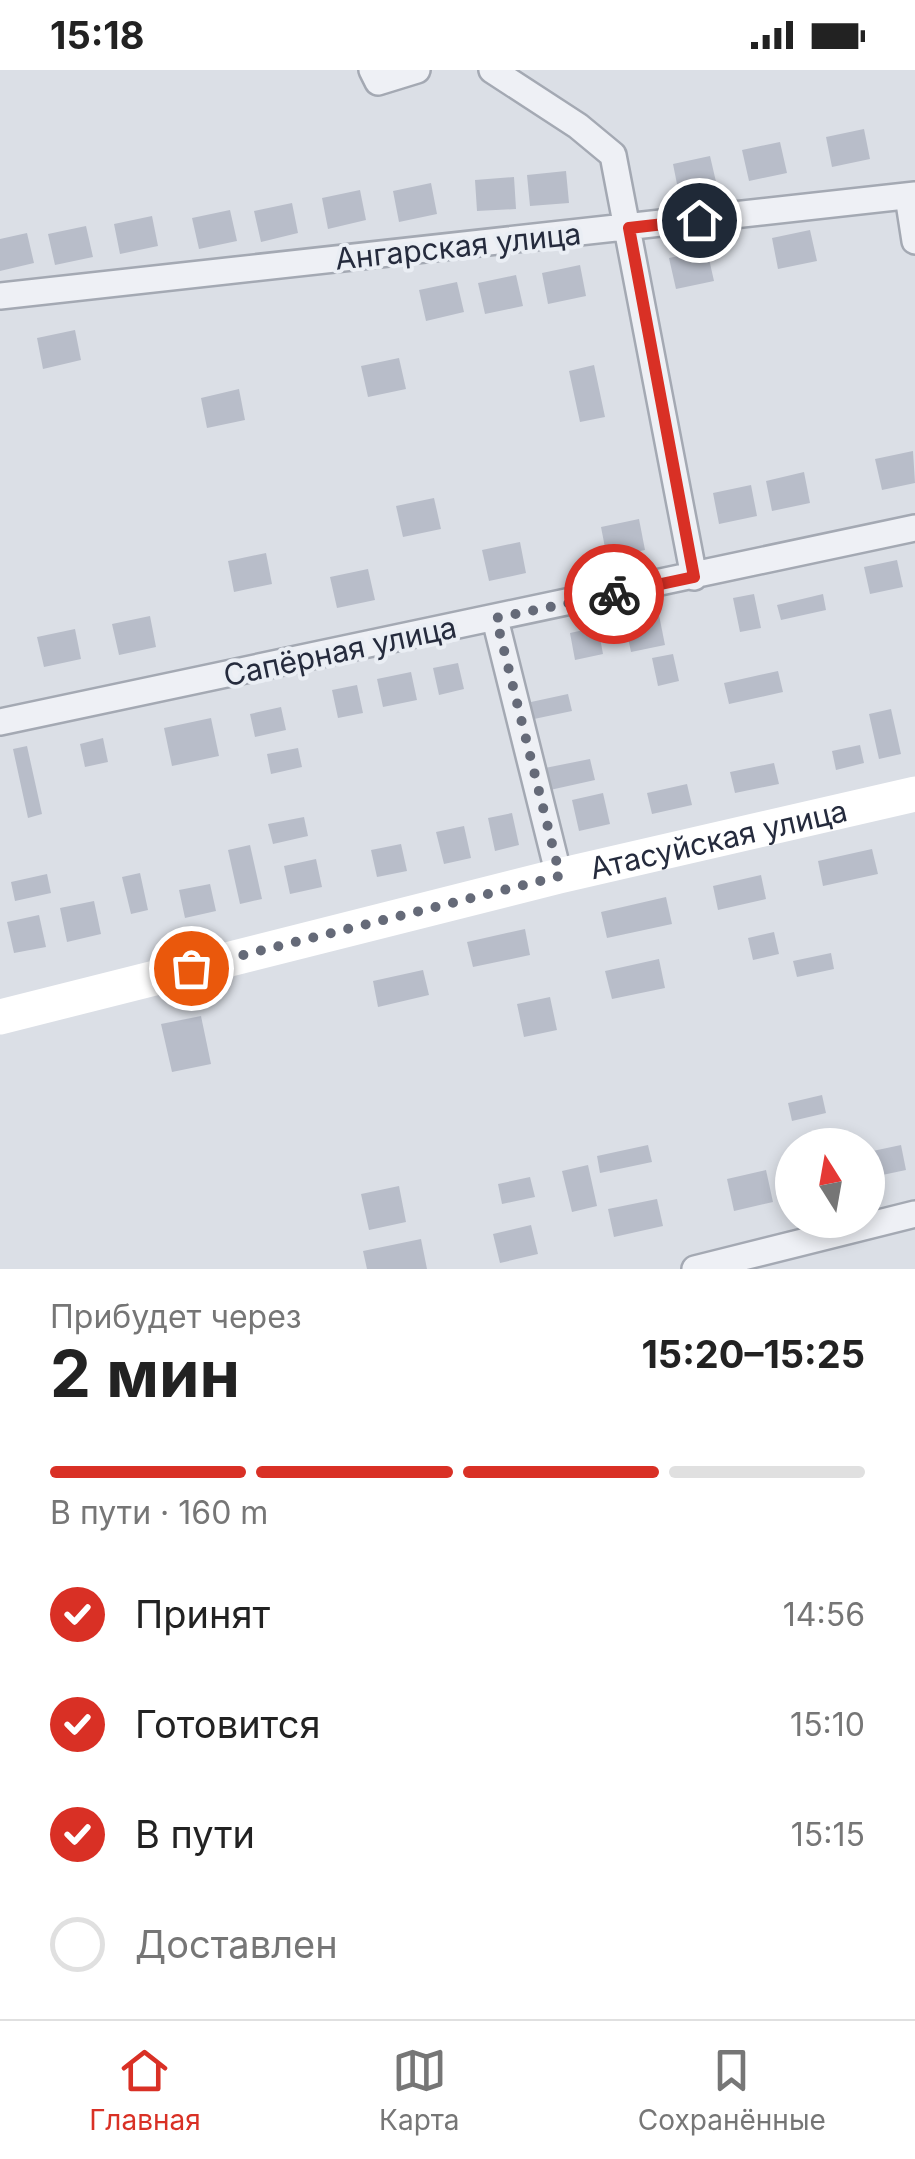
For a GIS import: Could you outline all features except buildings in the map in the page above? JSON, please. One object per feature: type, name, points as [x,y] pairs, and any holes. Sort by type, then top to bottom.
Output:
[{"type":"street","points":[[372,70],[378,82],[417,70]]},
{"type":"street","points":[[492,70],[578,126],[613,155],[694,577]]},
{"type":"street","points":[[911,196],[915,241]]},
{"type":"street","name":"Ангарская улица","points":[[0,296],[911,196]]},
{"type":"street","name":"Сапёрная улица","points":[[0,722],[915,528]]},
{"type":"street","points":[[496,618],[560,876]]},
{"type":"street","name":"Атасуйская улица","points":[[0,1017],[560,876],[915,794]]},
{"type":"street","points":[[706,1268],[915,1214]]},
{"type":"way so far","points":[[191,968],[560,876],[496,618],[614,594]]},
{"type":"route","points":[[614,594],[694,577],[629,228],[699,220]]}]
